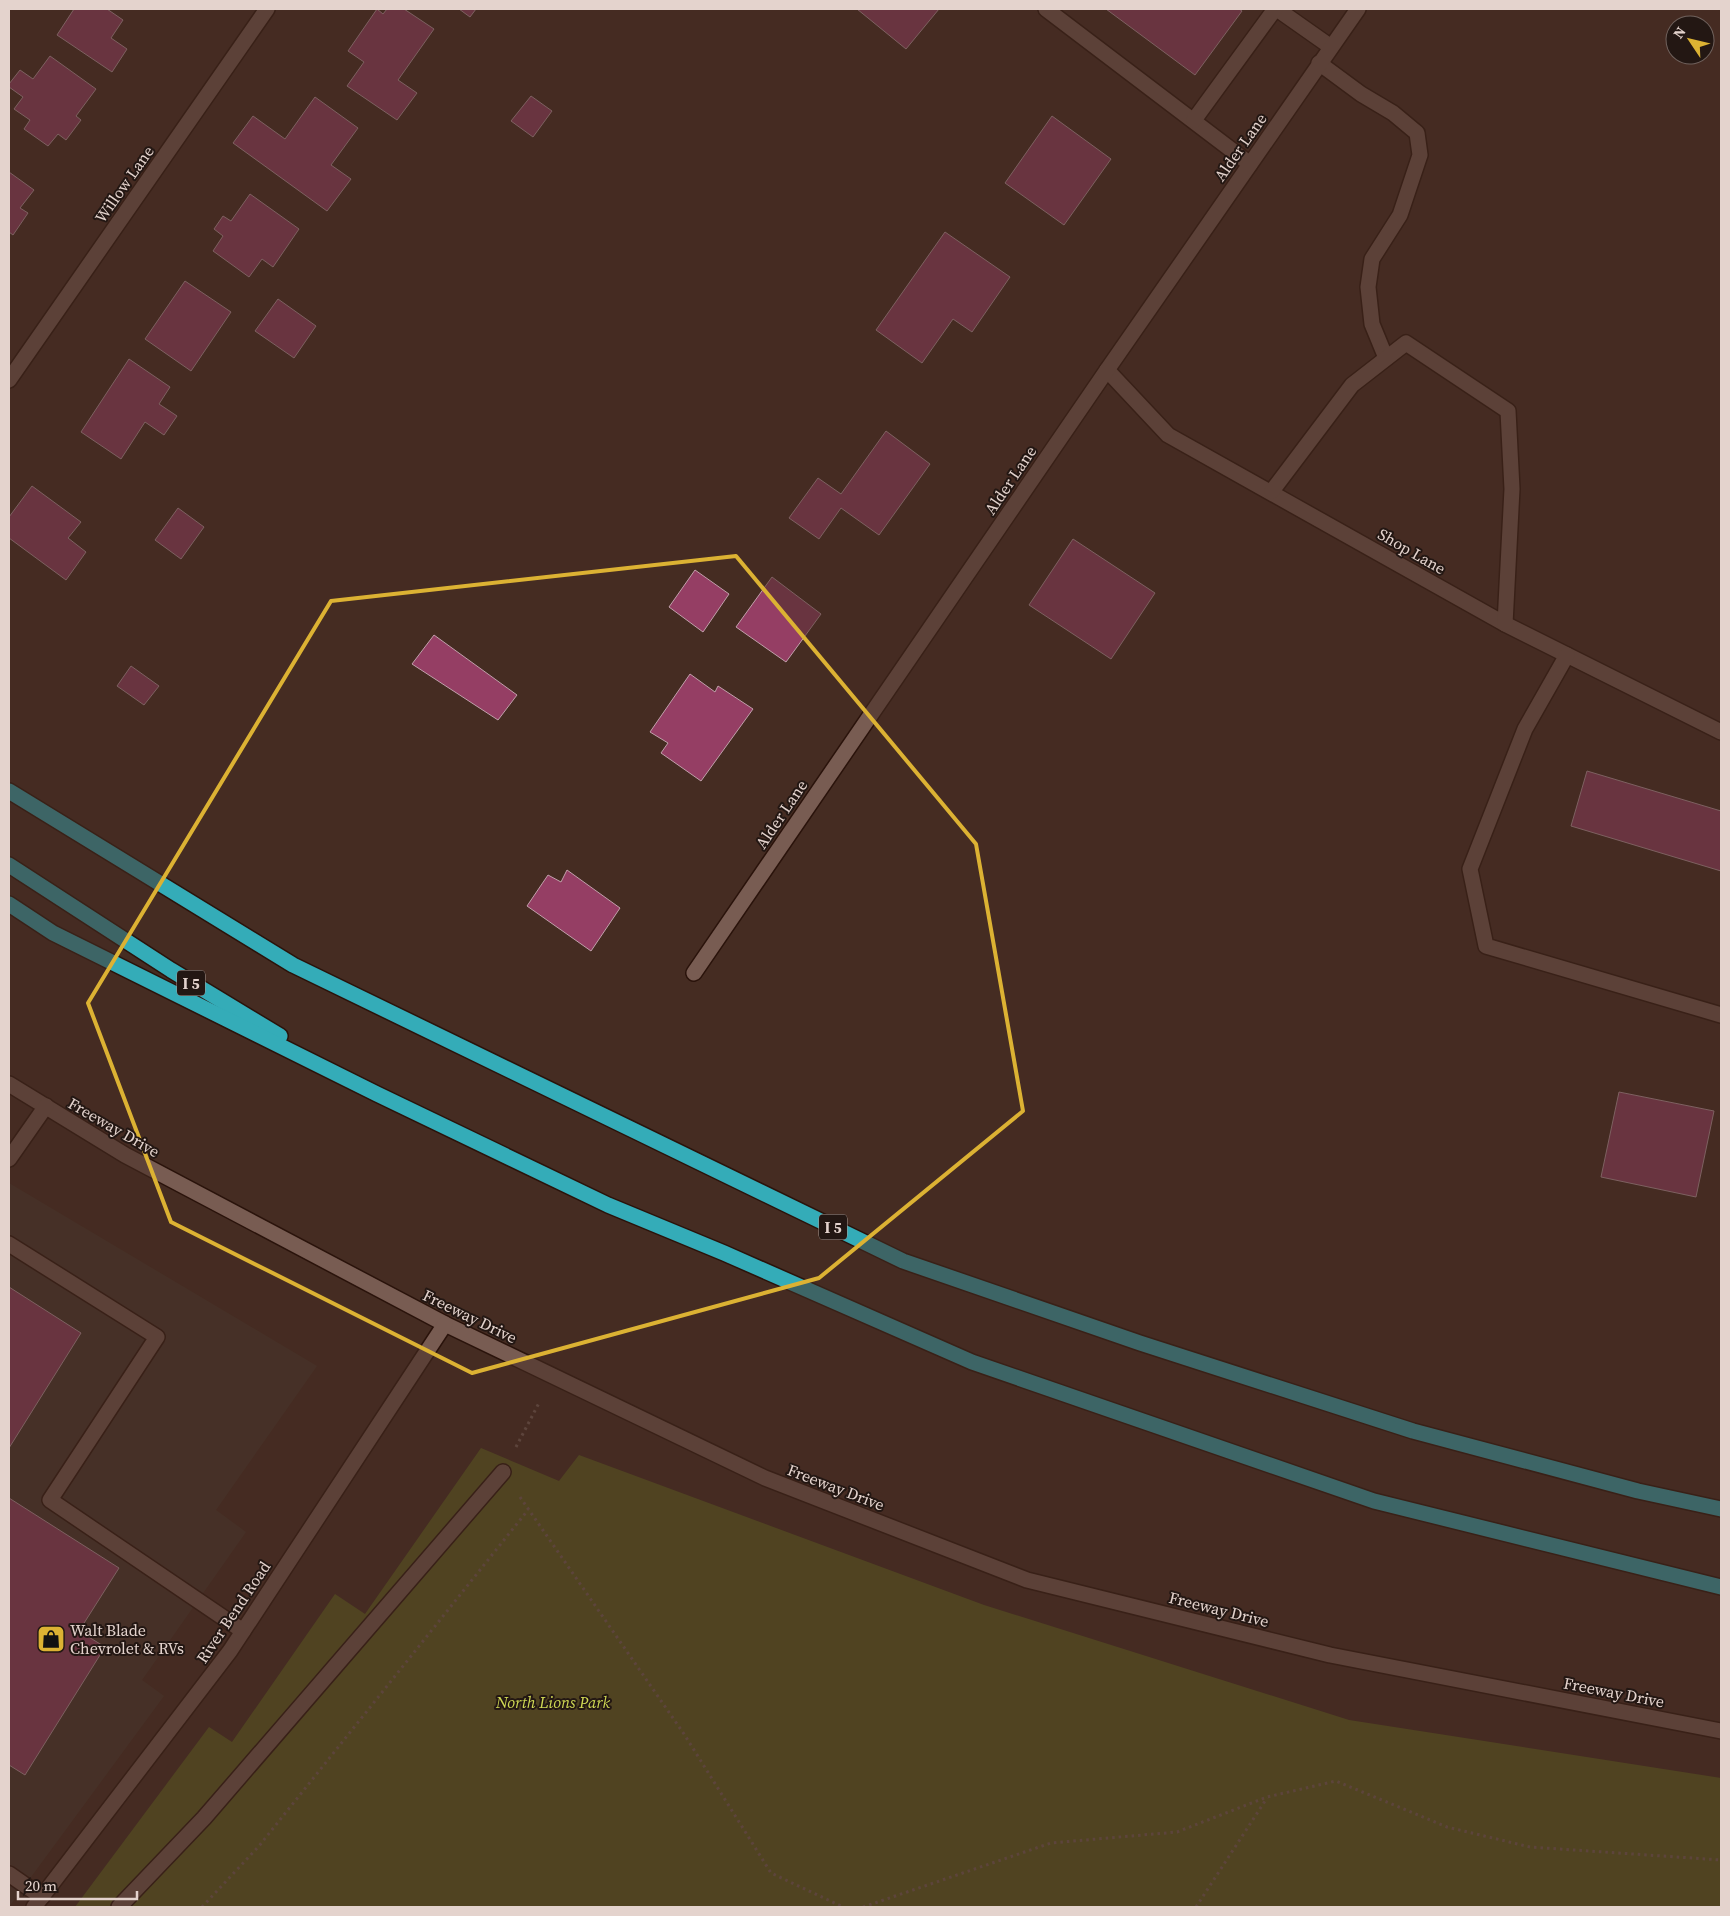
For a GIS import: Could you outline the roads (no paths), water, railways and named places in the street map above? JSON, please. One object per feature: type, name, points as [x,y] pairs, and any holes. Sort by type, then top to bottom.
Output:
[{"type":"highway","name":"I 5","points":[[9,791],[293,965],[904,1261],[1140,1343],[1413,1431],[1638,1491],[1721,1509]]},
{"type":"highway","name":"I 5","points":[[9,865],[171,970],[377,1094],[608,1205],[724,1252],[972,1362],[1374,1501],[1721,1587]]},
{"type":"highway","points":[[9,904],[53,933],[377,1094]]},
{"type":"street","name":"Willow Lane","points":[[9,380],[267,9]]},
{"type":"street","points":[[1046,9],[1250,164]]},
{"type":"street","points":[[1194,120],[1276,9],[1331,47]]},
{"type":"street","name":"Alder Lane","points":[[694,973],[1107,370],[1358,9]]},
{"type":"street","points":[[1320,64],[1361,94],[1393,113],[1417,133],[1420,155],[1400,216],[1372,259],[1368,287],[1372,324],[1386,358]]},
{"type":"street","points":[[1272,492],[1352,385],[1406,343],[1508,411],[1512,489],[1505,624]]},
{"type":"street","name":"Shop Lane","points":[[1107,370],[1168,435],[1505,624],[1721,732]]},
{"type":"street","points":[[1567,655],[1525,729],[1470,869],[1486,946],[1721,1015]]},
{"type":"street","name":"Freeway Drive","points":[[9,1084],[124,1155],[445,1324],[765,1478],[1027,1580],[1330,1655],[1721,1731]]},
{"type":"street","points":[[9,1159],[46,1106]]},
{"type":"street","points":[[9,1244],[157,1337],[50,1500],[243,1631]]},
{"type":"street","name":"River Bend Road","points":[[38,1902],[243,1631],[445,1324]]},
{"type":"street","points":[[119,1907],[204,1818],[503,1472]]},
{"type":"street","points":[[9,1874],[38,1902]]},
{"type":"place","name":"Walt Blade Chevrolet & RVs","points":[[51,1639]]},
{"type":"park label","name":"North Lions Park","points":[[553,1702]]}]
